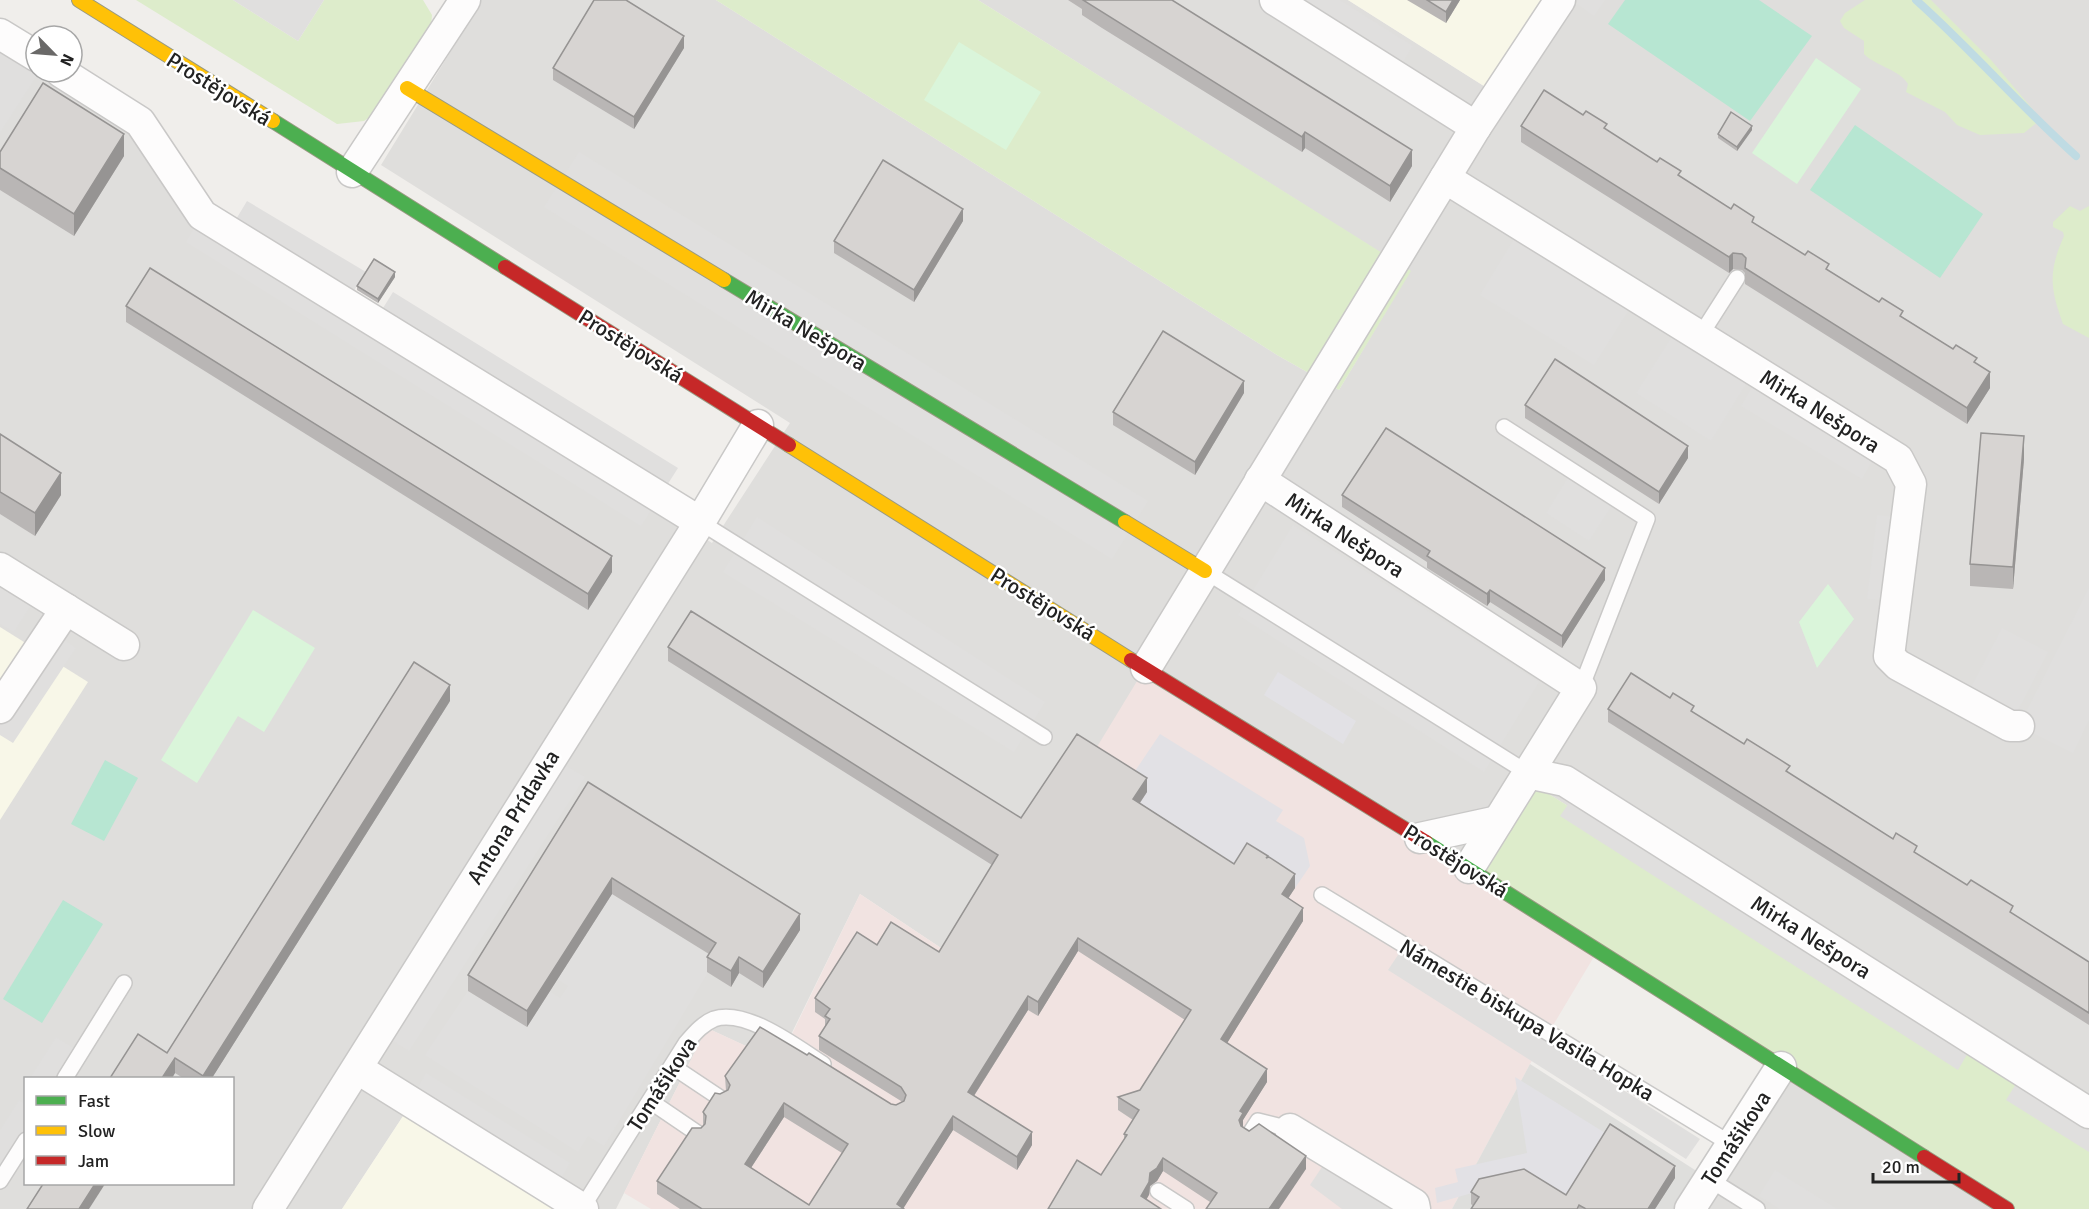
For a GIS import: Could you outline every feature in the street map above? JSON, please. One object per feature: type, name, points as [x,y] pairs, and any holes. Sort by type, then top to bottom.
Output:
[{"type":"street","name":"Prostějovská","points":[[79,0],[1469,868],[2007,1209]]},
{"type":"street","points":[[1275,0],[1476,127]]},
{"type":"street","name":"Mirka Nešpora","points":[[1146,668],[1476,127],[1560,0]]},
{"type":"street","points":[[352,172],[460,2]]},
{"type":"street","points":[[0,33],[24,48]]},
{"type":"street","points":[[80,84],[140,122],[202,215],[700,522]]},
{"type":"street","name":"Mirka Nešpora","points":[[407,88],[1205,571]]},
{"type":"street","name":"Mirka Nešpora","points":[[1445,178],[1898,459],[1911,484],[1889,656],[1898,665],[2010,726],[2019,726]]},
{"type":"street","name":"Antona Prídavka","points":[[268,1209],[700,522],[758,425]]},
{"type":"street","name":"Mirka Nešpora","points":[[1260,480],[1581,688]]},
{"type":"street","points":[[0,568],[124,645]]},
{"type":"street","points":[[0,708],[66,609]]},
{"type":"street","points":[[1469,868],[1581,688]]},
{"type":"street","name":"Mirka Nešpora","points":[[1528,773],[1565,781],[2089,1113]]},
{"type":"street","points":[[1420,838],[1498,821]]},
{"type":"street","name":"Tomášikova","points":[[1690,1209],[1781,1067]]},
{"type":"street","name":"Tomášikova","points":[[358,1069],[582,1209]]},
{"type":"street","points":[[1290,1129],[1414,1204],[1415,1209]]},
{"type":"lane","points":[[1700,336],[1737,278]]},
{"type":"lane","points":[[1504,427],[1647,519],[1581,688]]},
{"type":"lane","points":[[700,522],[1044,737]]},
{"type":"lane","points":[[1205,571],[1528,773]]},
{"type":"lane","name":"Námestie biskupa Vasiľa Hopka","points":[[1322,895],[1731,1144]]},
{"type":"lane","points":[[66,1077],[124,983]]},
{"type":"lane","name":"Tomášikova","points":[[582,1209],[672,1066],[699,1028],[716,1018],[761,1024],[838,1073]]},
{"type":"lane","points":[[672,1066],[720,1098]]},
{"type":"lane","points":[[650,1101],[698,1133]]},
{"type":"lane","points":[[1249,1135],[1258,1121],[1290,1129]]},
{"type":"lane","points":[[0,1181],[24,1143]]},
{"type":"lane","points":[[1709,1179],[1757,1209]]},
{"type":"lane","points":[[1158,1191],[1186,1209]]},
{"type":"shaded area","points":[[233,0],[324,0],[298,41]]},
{"type":"shaded area","points":[[449,0],[716,0],[1277,355],[1339,390],[1410,271],[978,0],[1348,0],[1506,100],[1570,0],[2089,0],[2089,1131],[1528,781],[1475,879],[965,964],[860,894],[778,1061],[707,1028],[616,1209],[569,1209],[409,1107],[342,1209],[0,1209],[0,43],[24,60],[24,84],[58,84],[159,155],[200,208],[712,543],[790,423],[381,165],[473,15]]},
{"type":"shaded area","points":[[1275,0],[1340,0],[1413,46],[1395,75]]},
{"type":"shaded area","points":[[1348,0],[1570,0],[1506,100]]},
{"type":"shaded area","points":[[1578,0],[1605,0],[1594,16],[1576,3]]},
{"type":"shaded area","points":[[0,50],[24,65],[24,84],[32,84],[0,133]]},
{"type":"shaded area","points":[[579,152],[1148,501],[1112,559],[544,207]]},
{"type":"shaded area","points":[[247,201],[366,272],[346,303],[375,321],[393,292],[678,468],[641,526],[186,242],[202,215],[229,231]]},
{"type":"shaded area","points":[[1522,226],[1637,297],[1594,365],[1480,295]]},
{"type":"shaded area","points":[[1674,333],[1748,381],[1711,441],[1636,393]]},
{"type":"shaded area","points":[[1760,374],[1879,448],[1862,479],[1741,406]]},
{"type":"shaded area","points":[[1570,474],[1614,503],[1589,541],[1546,513]]},
{"type":"shaded area","points":[[1877,515],[1904,518],[1893,601],[1867,599]]},
{"type":"shaded area","points":[[757,517],[1045,702],[1014,752],[723,572]]},
{"type":"shaded area","points":[[1293,525],[1539,682],[1484,772],[1238,615]]},
{"type":"shaded area","points":[[0,569],[39,593],[14,632],[0,624]]},
{"type":"shaded area","points":[[2089,588],[2089,720],[2073,753],[2019,726]]},
{"type":"shaded area","points":[[0,627],[88,682],[0,820]]},
{"type":"shaded area","points":[[2002,628],[2048,652],[2010,726],[1964,701]]},
{"type":"shaded area","points":[[51,631],[76,648],[13,743],[0,735],[0,708]]},
{"type":"shaded area","points":[[1145,668],[1595,955],[1530,1064],[1452,1209],[651,1209],[624,1193],[707,1028],[779,1061],[860,894],[965,964]]},
{"type":"shaded area","points":[[1278,672],[1356,721],[1343,744],[1264,695]]},
{"type":"shaded area","points":[[1160,734],[1283,810],[1276,821],[1304,838],[1310,866],[1295,888],[1248,856],[1234,877],[1133,813],[1129,780]]},
{"type":"shaded area","points":[[561,763],[585,777],[409,1051],[390,1039]]},
{"type":"shaded area","points":[[1578,790],[1975,1041],[1958,1070],[1560,816]]},
{"type":"shaded area","points":[[609,892],[716,959],[604,1146],[588,1136],[578,1152],[425,1055],[468,991],[527,1027],[549,991],[560,998],[568,986],[557,979]]},
{"type":"shaded area","points":[[1402,949],[1700,1139],[1686,1159],[1388,970]]},
{"type":"shaded area","points":[[56,1037],[81,1053],[66,1077],[31,1077]]},
{"type":"shaded area","points":[[1530,1064],[1709,1179],[1690,1209],[1452,1209]]},
{"type":"shaded area","points":[[2024,1071],[2089,1113],[2089,1152],[2006,1100]]},
{"type":"shaded area","points":[[426,1073],[570,1163],[560,1180],[417,1089]]},
{"type":"shaded area","points":[[1781,1074],[2006,1209],[1695,1209]]},
{"type":"shaded area","points":[[1515,1077],[1610,1136],[1566,1208],[1479,1191],[1437,1203],[1435,1188],[1458,1182],[1455,1169],[1527,1153]]},
{"type":"shaded area","points":[[19,1100],[24,1103],[24,1142],[0,1181],[0,1130]]},
{"type":"shaded area","points":[[409,1107],[570,1209],[342,1209]]},
{"type":"shaded area","points":[[1328,1158],[1408,1209],[1342,1209],[1310,1185]]},
{"type":"shaded area","points":[[1775,1170],[1837,1209],[1780,1209],[1759,1196]]},
{"type":"green space","points":[[136,0],[233,0],[298,41],[324,0],[423,0],[432,15],[431,27],[374,114],[364,121],[337,124]]},
{"type":"green space","points":[[716,0],[978,0],[1411,271],[1339,390],[1277,355]]},
{"type":"green space","points":[[1625,0],[1759,0],[1812,36],[1750,121],[1608,24]]},
{"type":"green space","points":[[1865,0],[1931,0],[1991,60],[2041,119],[2024,133],[1980,135],[1957,125],[1945,112],[1906,92],[1908,84],[1904,79],[1864,54],[1864,41],[1844,28],[1840,21],[1845,13]]},
{"type":"green space","points":[[959,42],[1041,92],[1006,150],[924,100]]},
{"type":"green space","points":[[1816,58],[1861,89],[1797,184],[1752,153]]},
{"type":"green space","points":[[1855,125],[1983,214],[1940,278],[1810,190]]},
{"type":"green space","points":[[2070,206],[2080,211],[2089,206],[2089,338],[2063,324],[2053,290],[2055,260],[2064,236],[2063,232],[2053,227],[2053,222]]},
{"type":"green space","points":[[1828,584],[1854,619],[1817,668],[1799,622]]},
{"type":"green space","points":[[253,610],[315,648],[264,732],[238,716],[197,783],[161,760]]},
{"type":"green space","points":[[105,760],[138,778],[104,841],[71,824]]},
{"type":"green space","points":[[1528,781],[2089,1131],[2089,1209],[2006,1209],[1475,879]]},
{"type":"green space","points":[[63,900],[103,924],[42,1023],[3,999]]},
{"type":"building","points":[[594,0],[626,0],[684,36],[634,117],[553,68]]},
{"type":"building","points":[[1083,0],[1172,0],[1412,150],[1390,186],[1305,132],[1302,137]]},
{"type":"building","points":[[1427,0],[1453,0],[1446,12]]},
{"type":"building","points":[[42,84],[124,134],[74,214],[0,168],[0,152]]},
{"type":"building","points":[[1544,90],[1583,115],[1586,111],[1607,124],[1604,128],[1657,162],[1660,158],[1681,171],[1678,175],[1731,209],[1734,204],[1754,217],[1752,222],[1805,255],[1808,251],[1829,264],[1826,269],[1879,302],[1882,298],[1903,311],[1900,316],[1953,349],[1956,345],[1977,358],[1974,362],[1990,372],[1967,408],[1745,268],[1746,258],[1742,254],[1733,253],[1729,257],[1521,126]]},
{"type":"building","points":[[1731,112],[1752,126],[1737,147],[1718,134]]},
{"type":"building","points":[[883,160],[963,209],[914,290],[834,241]]},
{"type":"building","points":[[374,259],[395,272],[378,299],[357,286]]},
{"type":"building","points":[[150,268],[612,556],[588,594],[126,306]]},
{"type":"building","points":[[1163,331],[1244,381],[1195,462],[1113,412]]},
{"type":"building","points":[[1555,359],[1688,446],[1659,492],[1525,405]]},
{"type":"building","points":[[1386,428],[1605,568],[1562,636],[1490,590],[1487,594],[1427,556],[1430,551],[1342,495]]},
{"type":"building","points":[[1981,433],[2024,436],[2013,567],[1970,564]]},
{"type":"building","points":[[0,434],[61,473],[35,513],[0,492]]},
{"type":"building","points":[[691,611],[1021,818],[1077,734],[1147,778],[1133,799],[1234,864],[1247,843],[1268,856],[1266,858],[1269,857],[1295,874],[1282,894],[1303,908],[1221,1039],[1267,1069],[1240,1111],[1243,1113],[1239,1120],[1241,1126],[1249,1131],[1259,1124],[1306,1156],[1269,1209],[1206,1209],[1217,1193],[1163,1158],[1157,1168],[1150,1173],[1149,1182],[1141,1196],[1161,1209],[1048,1209],[1077,1160],[1101,1175],[1127,1135],[1124,1134],[1139,1110],[1118,1097],[1140,1090],[1191,1010],[1078,938],[1038,1002],[1028,996],[968,1092],[1032,1132],[1017,1157],[953,1116],[897,1204],[904,1209],[702,1209],[657,1181],[692,1128],[701,1128],[705,1124],[706,1116],[703,1112],[715,1093],[720,1094],[728,1090],[730,1085],[725,1076],[760,1027],[807,1055],[809,1053],[891,1104],[896,1105],[904,1101],[906,1095],[901,1087],[819,1036],[830,1019],[825,1016],[830,1009],[815,998],[857,932],[877,945],[891,922],[939,952],[998,855],[668,647]],"holes":[[[784,1103],[848,1144],[809,1205],[745,1164]]]},
{"type":"building","points":[[414,662],[450,685],[203,1076],[175,1058],[163,1077],[111,1077],[138,1034],[167,1053]]},
{"type":"building","points":[[1631,673],[1670,698],[1673,693],[1694,706],[1691,711],[1744,744],[1747,739],[1790,766],[1786,771],[1893,839],[1896,833],[1917,846],[1914,852],[1967,885],[1971,880],[2013,906],[2010,912],[2089,962],[2089,1013],[1608,709]]},
{"type":"building","points":[[588,782],[800,914],[763,972],[739,957],[731,971],[707,957],[716,943],[612,878],[527,1011],[468,975]]},
{"type":"building","points":[[1610,1124],[1675,1166],[1648,1209],[1586,1209],[1579,1205],[1577,1209],[1471,1209],[1479,1197],[1471,1192],[1479,1179],[1524,1169],[1566,1195]]},
{"type":"building","points":[[42,1185],[94,1185],[79,1209],[27,1209]]},
{"type":"waterway","points":[[1916,0],[2076,156]]},
{"type":"traffic: fast","points":[[273,121],[505,267]]},
{"type":"traffic: fast","points":[[724,280],[1125,522]]},
{"type":"traffic: fast","points":[[1426,842],[1924,1157]]},
{"type":"traffic: slow","points":[[79,0],[273,121]]},
{"type":"traffic: slow","points":[[407,88],[724,280]]},
{"type":"traffic: slow","points":[[789,445],[1131,660]]},
{"type":"traffic: slow","points":[[1125,522],[1205,571]]},
{"type":"traffic: jam","points":[[505,267],[789,445]]},
{"type":"traffic: jam","points":[[1131,660],[1426,842]]},
{"type":"traffic: jam","points":[[1924,1157],[2007,1209]]}]
